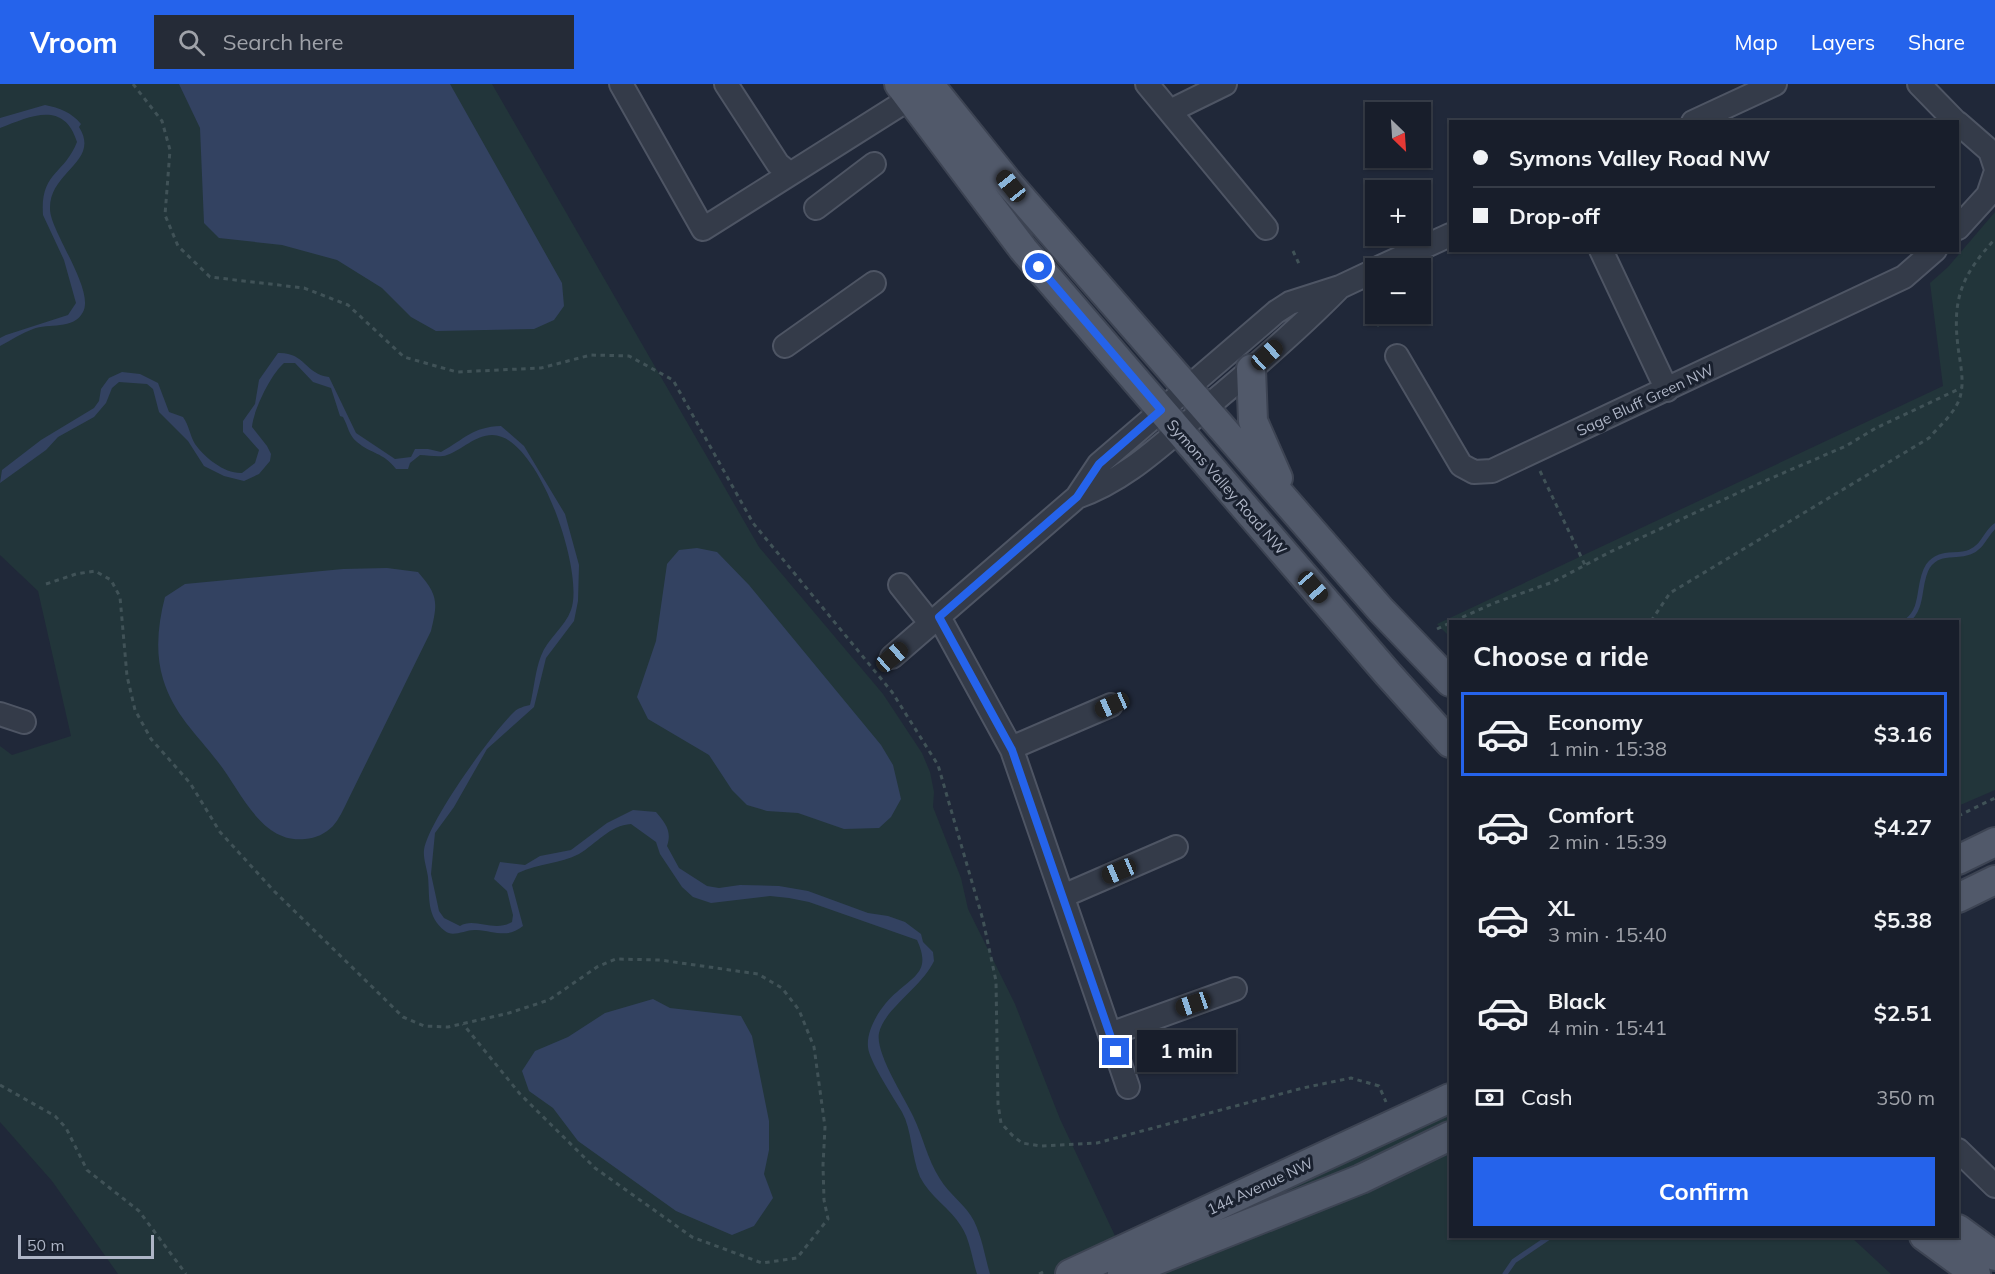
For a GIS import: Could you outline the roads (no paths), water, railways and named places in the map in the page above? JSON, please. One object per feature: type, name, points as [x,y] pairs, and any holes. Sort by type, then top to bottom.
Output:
[{"type":"main road","points":[[912,89],[1011,186],[1380,609],[1449,681]]},
{"type":"main road","name":"Symons Valley Road NW","points":[[912,89],[1023,249],[1449,742]]},
{"type":"main road","points":[[1251,369],[1253,421],[1289,505]]},
{"type":"main road","points":[[1959,860],[1995,842]]},
{"type":"main road","points":[[1959,898],[1995,880]]},
{"type":"main road","name":"144 Avenue NW","points":[[1070,1274],[1449,1098]]},
{"type":"main road","name":"144 Avenue NW","points":[[1122,1274],[1361,1179],[1449,1136]]},
{"type":"main road","points":[[1361,1179],[1397,1173],[1449,1157]]},
{"type":"main road","points":[[1959,1230],[1995,1256]]},
{"type":"main road","points":[[1927,1238],[1976,1274]]},
{"type":"street","points":[[621,84],[703,229],[912,89]]},
{"type":"street","points":[[726,84],[778,164],[789,173]]},
{"type":"street","points":[[1147,84],[1266,228]]},
{"type":"street","points":[[1170,111],[1226,84]]},
{"type":"street","points":[[1697,120],[1775,84]]},
{"type":"street","points":[[1918,84],[1955,120]]},
{"type":"street","points":[[1959,124],[1990,151],[1995,166]]},
{"type":"street","points":[[816,208],[874,164]]},
{"type":"street","points":[[1959,227],[1988,195],[1995,174]]},
{"type":"street","points":[[1401,258],[1449,235]]},
{"type":"street","points":[[1602,252],[1667,390]]},
{"type":"street","name":"Sage Bluff Green NW","points":[[1397,356],[1461,465],[1474,472],[1492,471],[1904,277],[1933,252]]},
{"type":"street","points":[[892,657],[1077,497],[1099,464],[1170,420],[1197,397],[1290,303],[1340,287],[1365,275]]},
{"type":"street","points":[[785,346],[874,283]]},
{"type":"street","points":[[1197,397],[1251,369],[1340,287]]},
{"type":"street","points":[[900,585],[935,620],[1011,748],[1128,1087]]},
{"type":"street","points":[[1011,748],[1112,705]]},
{"type":"street","points":[[0,714],[24,722]]},
{"type":"street","points":[[1063,896],[1176,847]]},
{"type":"street","points":[[1110,1034],[1235,989]]},
{"type":"street","points":[[1959,1151],[1995,1186]]},
{"type":"water","points":[[179,84],[450,84],[562,283],[564,306],[554,320],[534,329],[436,331],[411,317],[382,288],[337,260],[282,245],[219,238],[204,223],[200,128]]},
{"type":"water","points":[[45,105],[65,111],[81,124],[79,127],[84,139],[84,149],[57,185],[50,209],[57,231],[78,276],[85,302],[83,312],[74,321],[33,329],[0,346],[0,338],[68,315],[76,303],[64,260],[43,215],[43,201],[49,182],[72,153],[77,142],[64,120],[55,116],[35,116],[0,128],[0,118]]},
{"type":"water","points":[[278,353],[294,356],[315,372],[329,377],[356,433],[395,459],[411,457],[415,449],[441,452],[469,434],[501,426],[524,446],[565,514],[579,565],[578,601],[574,621],[546,658],[534,707],[487,749],[454,807],[435,833],[431,874],[439,911],[444,918],[460,926],[472,923],[498,926],[512,922],[513,915],[507,891],[494,879],[500,862],[525,865],[540,856],[571,850],[607,823],[633,810],[656,812],[667,828],[669,836],[667,846],[679,868],[707,886],[719,888],[740,885],[779,886],[808,891],[868,913],[888,916],[905,922],[921,934],[923,942],[933,952],[934,961],[921,980],[882,1024],[879,1033],[881,1052],[909,1108],[936,1171],[974,1221],[990,1274],[977,1274],[964,1231],[929,1191],[920,1177],[905,1119],[869,1053],[870,1032],[881,1009],[920,970],[922,958],[917,940],[809,902],[789,898],[770,896],[711,903],[693,897],[682,887],[660,854],[656,842],[631,824],[610,831],[579,854],[518,873],[512,885],[523,926],[517,930],[501,933],[472,930],[452,934],[445,931],[435,919],[430,906],[424,856],[428,837],[462,778],[491,738],[516,711],[530,705],[541,656],[547,644],[565,622],[571,610],[574,592],[571,567],[554,508],[541,480],[526,457],[509,441],[492,435],[486,436],[447,455],[420,455],[410,463],[408,469],[396,469],[382,456],[354,440],[343,417],[340,416],[331,388],[313,382],[295,363],[284,363],[264,393],[252,427],[267,446],[271,454],[270,461],[259,474],[244,481],[224,476],[204,466],[188,441],[159,412],[153,389],[147,384],[119,382],[112,388],[106,403],[94,417],[58,437],[46,450],[0,483],[2,470],[41,440],[94,408],[99,401],[101,389],[109,378],[122,372],[140,374],[158,383],[169,412],[183,417],[199,449],[222,468],[242,473],[255,463],[259,450],[243,432],[243,421],[255,404],[259,380]]},
{"type":"water","points":[[697,548],[717,552],[749,585],[881,745],[893,765],[901,799],[891,817],[879,828],[844,829],[798,813],[767,811],[747,805],[732,790],[709,755],[648,719],[637,697],[656,641],[667,564],[679,550]]},
{"type":"water","points":[[387,568],[418,572],[429,587],[435,599],[431,631],[335,823],[317,837],[290,838],[276,833],[254,813],[173,703],[163,679],[158,648],[165,597],[185,584],[343,569]]},
{"type":"water","points":[[653,999],[670,1008],[741,1016],[752,1036],[769,1121],[769,1150],[764,1174],[773,1198],[754,1226],[732,1235],[676,1211],[578,1141],[553,1108],[529,1091],[522,1071],[535,1051],[568,1037],[605,1013]]},
{"type":"waterway","points":[[1908,620],[1919,602],[1925,573],[1932,561],[1942,556],[1964,554],[1974,550],[1995,526]]},
{"type":"waterway","points":[[1505,1274],[1514,1261],[1548,1238]]}]
